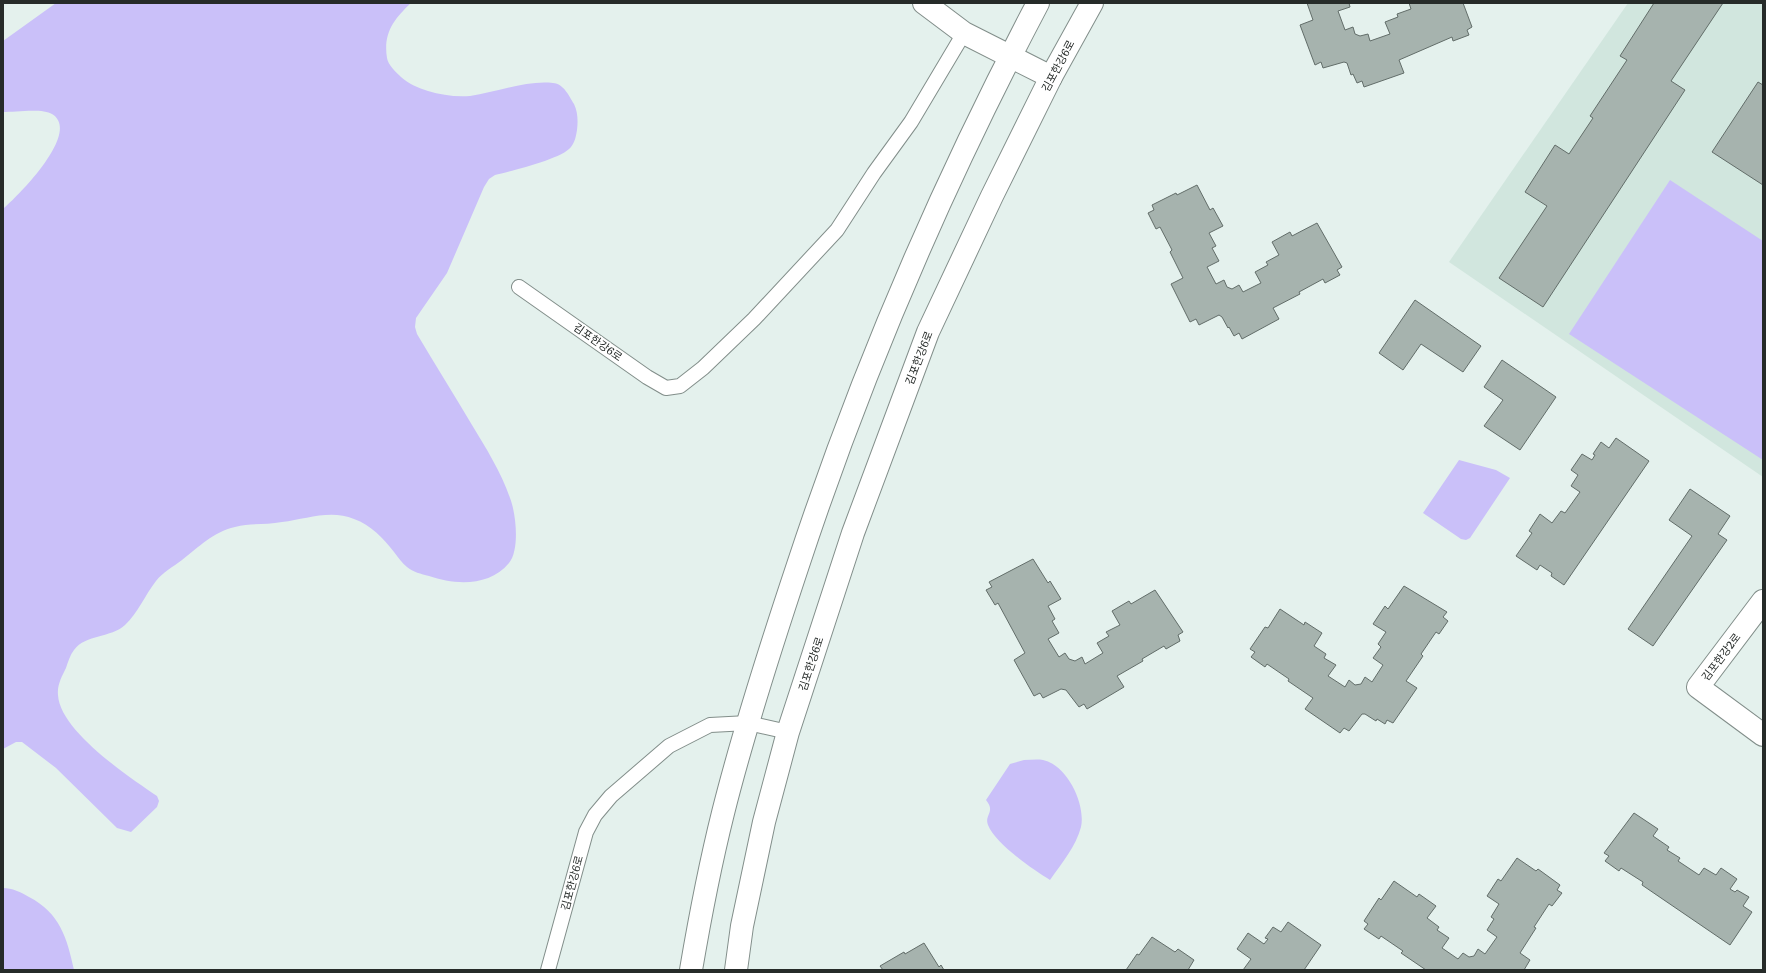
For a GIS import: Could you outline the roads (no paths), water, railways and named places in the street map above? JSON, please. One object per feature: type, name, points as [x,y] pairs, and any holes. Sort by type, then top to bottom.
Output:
[{"type":"street","points":[[924,3],[964,33],[1051,77]]},
{"type":"street","points":[[691,970],[702,906],[723,812],[748,723],[776,632],[843,436],[908,274],[1010,56],[1038,3]]},
{"type":"street","name":"김포한강6로","points":[[736,970],[742,926],[764,822],[788,732],[853,533],[928,332],[992,196],[1051,77],[1092,3]]},
{"type":"street","name":"김포한강2로","points":[[1763,601],[1698,687],[1763,735]]},
{"type":"lane","name":"김포한강6로","points":[[519,287],[647,377],[666,388],[680,386],[702,368],[754,319],[836,230],[874,172],[911,122],[964,33]]},
{"type":"lane","name":"김포한강6로","points":[[548,970],[586,832],[595,815],[611,796],[669,746],[710,725],[748,723],[788,732]]}]
